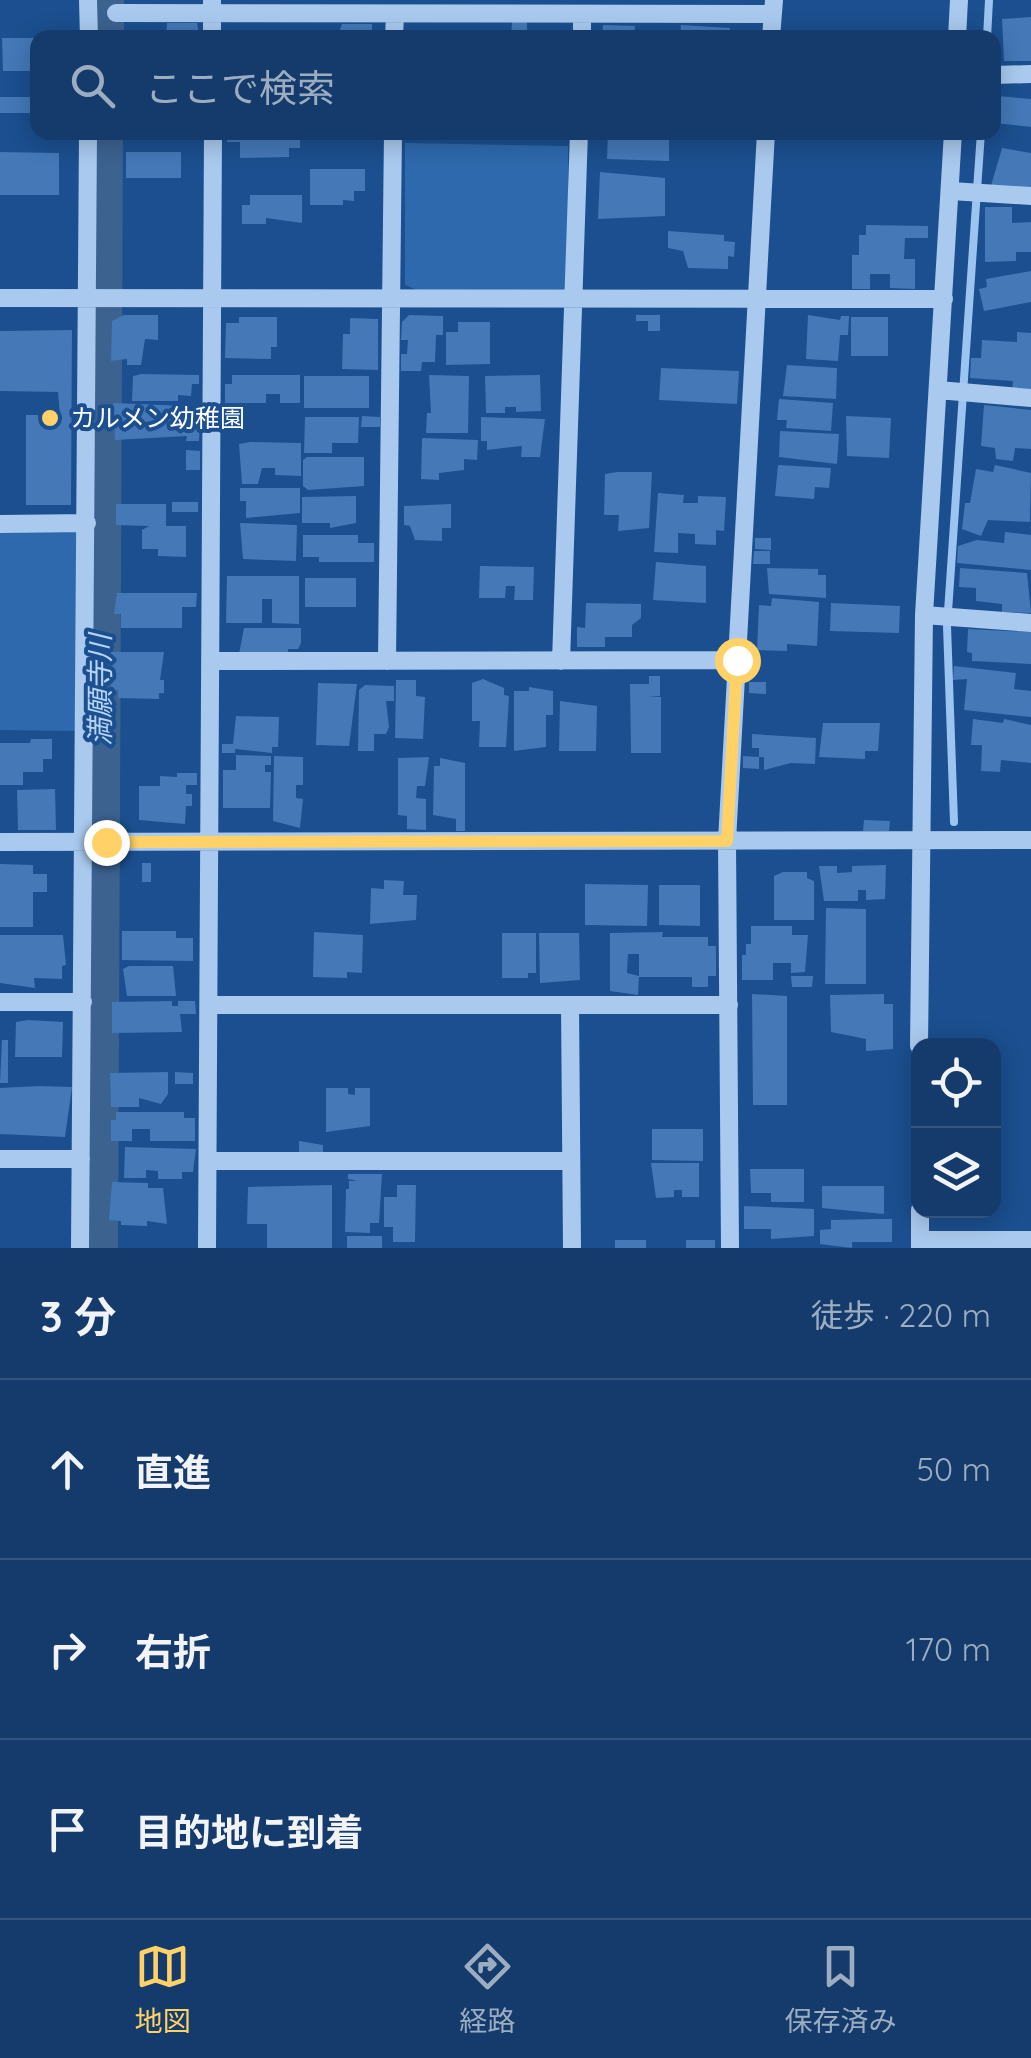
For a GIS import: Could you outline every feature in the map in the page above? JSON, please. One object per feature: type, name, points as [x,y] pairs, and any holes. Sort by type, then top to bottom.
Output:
[{"type":"street","points":[[88,0],[88,30]]},
{"type":"street","points":[[957,30],[959,0]]},
{"type":"street","points":[[116,13],[212,7],[394,14],[582,14],[773,7]]},
{"type":"street","points":[[394,14],[394,30]]},
{"type":"street","points":[[582,14],[582,30]]},
{"type":"street","points":[[1001,75],[1031,74]]},
{"type":"street","points":[[80,1248],[84,1002],[94,842],[87,523],[98,299],[88,140]]},
{"type":"street","points":[[207,1248],[213,140]]},
{"type":"street","points":[[388,661],[393,140]]},
{"type":"street","points":[[561,661],[578,140]]},
{"type":"street","points":[[730,1248],[727,841],[766,140]]},
{"type":"street","points":[[919,1038],[918,841],[941,616],[954,392],[944,299],[968,192],[954,140]]},
{"type":"street","points":[[968,192],[1031,196]]},
{"type":"street","points":[[0,298],[944,299]]},
{"type":"street","points":[[954,392],[1031,398]]},
{"type":"street","points":[[0,524],[87,523]]},
{"type":"street","points":[[941,616],[1031,622]]},
{"type":"street","points":[[211,661],[737,660]]},
{"type":"street","points":[[0,842],[1031,840]]},
{"type":"street","points":[[0,1002],[84,1002]]},
{"type":"street","points":[[208,1005],[728,1005]]},
{"type":"street","points":[[570,1005],[572,1248]]},
{"type":"street","points":[[0,1160],[81,1160]]},
{"type":"street","points":[[208,1162],[572,1162]]},
{"type":"street","points":[[920,1218],[920,1244],[1031,1240]]},
{"type":"shaded area","points":[[405,143],[568,146],[568,295],[417,290],[405,285]]},
{"type":"shaded area","points":[[78,530],[75,731],[0,730],[0,532]]},
{"type":"building","points":[[1031,17],[1031,61],[1004,61],[1002,19]]},
{"type":"building","points":[[512,22],[527,22],[527,30],[512,30]]},
{"type":"building","points":[[167,23],[197,23],[198,30],[167,30]]},
{"type":"building","points":[[342,24],[372,24],[372,30],[340,30]]},
{"type":"building","points":[[603,25],[635,26],[635,30],[603,30]]},
{"type":"building","points":[[681,25],[730,28],[730,30],[681,30]]},
{"type":"building","points":[[2,38],[30,38],[30,71],[3,71]]},
{"type":"building","points":[[1001,96],[1031,99],[1031,127],[1001,124]]},
{"type":"building","points":[[0,97],[30,97],[30,113],[0,113]]},
{"type":"building","points":[[300,140],[300,148],[289,148],[289,157],[240,158],[240,142],[227,142]]},
{"type":"building","points":[[608,140],[669,140],[669,161],[607,159]]},
{"type":"building","points":[[1002,148],[1031,153],[1031,192],[1008,186],[1007,191],[990,189]]},
{"type":"building","points":[[0,152],[59,153],[59,195],[0,195]]},
{"type":"building","points":[[126,152],[181,152],[181,178],[126,178]]},
{"type":"building","points":[[310,169],[365,169],[365,191],[354,191],[354,201],[343,200],[343,205],[310,205]]},
{"type":"building","points":[[600,172],[665,178],[665,216],[598,219]]},
{"type":"building","points":[[250,195],[302,195],[302,223],[266,218],[266,224],[242,224],[242,205],[250,205]]},
{"type":"building","points":[[985,207],[1012,207],[1012,223],[1031,222],[1031,252],[1016,252],[1016,261],[985,262]]},
{"type":"building","points":[[866,225],[928,226],[928,238],[905,238],[904,259],[915,259],[915,289],[890,288],[890,274],[870,274],[870,289],[852,289],[852,255],[859,255],[859,235],[866,235]]},
{"type":"building","points":[[668,231],[724,235],[724,241],[735,242],[734,257],[728,256],[728,269],[688,268],[683,251],[668,248]]},
{"type":"building","points":[[1031,271],[1031,302],[984,311],[979,289],[987,287],[986,279]]},
{"type":"building","points":[[124,315],[158,315],[158,340],[145,339],[141,365],[127,365],[127,359],[111,361],[112,321]]},
{"type":"building","points":[[409,315],[443,316],[443,335],[436,335],[435,362],[422,362],[421,371],[401,371],[401,354],[407,354],[408,340],[401,340],[402,322]]},
{"type":"building","points":[[636,315],[660,315],[660,331],[648,331],[648,321],[636,321]]},
{"type":"building","points":[[808,315],[840,320],[841,316],[849,316],[848,335],[840,335],[838,361],[806,359]]},
{"type":"building","points":[[239,317],[277,317],[277,347],[271,347],[271,359],[225,358],[226,323],[239,323]]},
{"type":"building","points":[[851,317],[888,317],[888,356],[851,356]]},
{"type":"building","points":[[350,318],[378,319],[378,370],[342,369],[343,334],[350,334]]},
{"type":"building","points":[[458,322],[490,322],[490,364],[446,365],[446,332],[458,332]]},
{"type":"building","name":"カルメン幼稚園","points":[[72,330],[71,505],[26,505],[26,415],[60,415],[58,392],[0,391],[0,331]]},
{"type":"building","points":[[1017,332],[1031,333],[1031,392],[1012,391],[1013,381],[970,378],[971,358],[981,358],[982,340],[1017,342]]},
{"type":"building","points":[[787,365],[837,368],[836,399],[783,396]]},
{"type":"building","points":[[661,368],[739,371],[737,404],[659,400]]},
{"type":"building","points":[[199,375],[199,384],[192,384],[191,396],[178,395],[178,401],[132,401],[133,376]]},
{"type":"building","points":[[232,375],[300,375],[300,403],[280,403],[280,394],[266,394],[266,403],[225,403],[225,384],[232,384]]},
{"type":"building","points":[[429,375],[469,376],[468,433],[426,433],[427,413],[431,413]]},
{"type":"building","points":[[540,375],[541,411],[516,412],[516,407],[505,407],[505,413],[486,413],[485,376]]},
{"type":"building","points":[[304,376],[369,376],[369,408],[304,408]]},
{"type":"building","points":[[779,399],[833,403],[831,431],[786,428],[787,420],[777,420]]},
{"type":"building","points":[[113,403],[186,406],[186,421],[200,422],[199,441],[186,441],[187,436],[115,440]]},
{"type":"building","points":[[984,405],[1031,410],[1031,449],[1015,448],[1013,461],[996,459],[995,448],[981,446]]},
{"type":"building","points":[[362,416],[380,417],[380,427],[361,427]]},
{"type":"building","points":[[846,416],[891,418],[889,458],[847,456]]},
{"type":"building","points":[[305,417],[359,417],[358,443],[332,443],[332,453],[304,453]]},
{"type":"building","points":[[481,417],[545,419],[540,457],[521,457],[522,446],[487,450],[487,441],[481,441]]},
{"type":"building","points":[[780,431],[839,434],[837,464],[779,457]]},
{"type":"building","points":[[422,438],[478,440],[477,460],[464,459],[464,470],[439,473],[439,480],[421,479]]},
{"type":"building","points":[[301,443],[301,476],[275,475],[275,468],[262,468],[258,484],[242,484],[239,444]]},
{"type":"building","points":[[186,450],[200,451],[200,470],[186,470]]},
{"type":"building","points":[[364,457],[364,486],[308,490],[303,486],[303,460]]},
{"type":"building","points":[[778,465],[831,468],[829,488],[815,487],[814,499],[775,496]]},
{"type":"building","points":[[995,465],[1031,473],[1030,522],[988,520],[981,536],[962,529],[965,503],[970,503],[976,469],[993,472]]},
{"type":"building","points":[[652,472],[649,528],[618,531],[619,515],[604,515],[605,474]]},
{"type":"building","points":[[240,488],[300,488],[300,513],[246,518],[246,501],[240,501]]},
{"type":"building","points":[[658,493],[684,495],[683,503],[698,503],[698,496],[726,497],[724,531],[716,530],[716,545],[695,544],[695,534],[678,533],[678,553],[654,552]]},
{"type":"building","points":[[356,496],[356,523],[330,528],[330,523],[302,523],[302,497]]},
{"type":"building","points":[[172,502],[198,502],[198,512],[172,512]]},
{"type":"building","points":[[116,504],[166,504],[166,526],[186,526],[186,557],[158,556],[158,549],[142,549],[142,530],[149,526],[116,525]]},
{"type":"building","points":[[451,504],[451,528],[442,528],[442,541],[415,540],[410,526],[404,525],[404,506]]},
{"type":"building","points":[[240,523],[297,525],[296,561],[243,559]]},
{"type":"building","points":[[1005,532],[1031,535],[1031,570],[957,563],[958,546],[977,540],[1004,543]]},
{"type":"building","points":[[303,535],[358,535],[358,543],[374,543],[374,562],[319,562],[319,557],[303,557]]},
{"type":"building","points":[[755,538],[771,538],[771,550],[755,549]]},
{"type":"building","points":[[754,551],[770,551],[770,564],[753,564]]},
{"type":"building","points":[[656,562],[706,566],[706,603],[653,600]]},
{"type":"building","points":[[480,566],[534,567],[533,600],[514,600],[515,586],[506,586],[505,598],[479,598]]},
{"type":"building","points":[[767,568],[818,569],[818,575],[826,575],[826,598],[769,594]]},
{"type":"building","points":[[960,568],[1027,573],[1031,613],[1002,612],[1002,604],[976,601],[976,588],[959,587]]},
{"type":"building","points":[[227,576],[299,576],[299,624],[272,623],[272,599],[262,599],[262,623],[226,623]]},
{"type":"building","points":[[305,578],[356,578],[356,607],[305,607]]},
{"type":"building","points":[[117,593],[197,593],[196,607],[182,607],[182,628],[121,628],[121,614],[114,614]]},
{"type":"building","points":[[772,598],[819,602],[817,646],[787,644],[787,651],[757,650],[759,605],[771,606]]},
{"type":"building","points":[[586,603],[641,604],[641,618],[632,625],[632,637],[605,637],[605,647],[577,647],[577,627],[585,628]]},
{"type":"building","points":[[831,603],[900,606],[899,633],[830,631]]},
{"type":"building","points":[[244,628],[301,628],[301,643],[298,649],[288,649],[288,654],[239,654]]},
{"type":"building","points":[[968,629],[1031,632],[1031,664],[972,661],[972,653],[967,652]]},
{"type":"building","points":[[111,652],[164,652],[160,680],[164,680],[164,693],[159,693],[159,699],[118,698],[118,690],[111,690]]},
{"type":"building","points":[[954,666],[1016,673],[1014,689],[1031,691],[1031,717],[964,710],[967,679],[953,680]]},
{"type":"building","points":[[649,676],[660,676],[660,696],[648,697],[661,697],[661,753],[631,753],[630,684],[649,684]]},
{"type":"building","points":[[483,679],[504,688],[504,695],[509,696],[506,747],[479,747],[480,721],[472,721],[472,683]]},
{"type":"building","points":[[396,680],[416,680],[416,696],[425,697],[423,739],[395,738]]},
{"type":"building","points":[[749,682],[766,682],[766,694],[749,693]]},
{"type":"building","points":[[318,683],[357,684],[349,746],[316,745]]},
{"type":"building","points":[[365,685],[394,686],[394,701],[386,701],[389,727],[386,734],[374,734],[374,751],[358,751],[359,690]]},
{"type":"building","points":[[529,687],[553,691],[553,715],[546,715],[546,747],[514,751],[514,691],[529,691]]},
{"type":"building","points":[[560,701],[597,706],[596,751],[559,751]]},
{"type":"building","points":[[236,716],[279,717],[278,747],[272,747],[272,753],[235,749],[235,753],[222,753],[222,744],[233,744]]},
{"type":"building","points":[[973,719],[1003,723],[1004,719],[1031,725],[1031,763],[1001,760],[1000,772],[981,771],[982,745],[971,745]]},
{"type":"building","points":[[823,723],[880,723],[878,751],[865,751],[865,759],[819,757]]},
{"type":"building","points":[[752,734],[816,738],[815,764],[791,763],[764,770],[764,757],[759,757],[759,748],[752,748]]},
{"type":"building","points":[[31,739],[52,739],[52,759],[43,759],[43,772],[23,772],[23,785],[0,785],[0,743],[30,743]]},
{"type":"building","points":[[236,755],[271,756],[271,765],[265,765],[265,772],[271,772],[270,808],[223,808],[223,770],[236,770]]},
{"type":"building","points":[[274,756],[303,757],[303,785],[296,785],[296,798],[303,799],[300,828],[273,821]]},
{"type":"building","points":[[743,756],[759,757],[759,769],[743,768]]},
{"type":"building","points":[[429,757],[425,786],[417,786],[416,798],[426,799],[426,830],[407,829],[407,816],[398,815],[398,758]]},
{"type":"building","points":[[440,758],[465,763],[465,831],[456,831],[456,819],[433,815],[434,766],[440,766]]},
{"type":"building","points":[[177,773],[197,773],[197,785],[186,785],[186,794],[192,794],[192,806],[186,806],[185,824],[139,820],[139,786],[160,786],[160,776],[177,777]]},
{"type":"building","points":[[55,789],[56,830],[18,830],[17,790]]},
{"type":"building","points":[[864,820],[890,821],[889,831],[863,831]]},
{"type":"building","points":[[142,863],[151,863],[151,882],[142,882]]},
{"type":"building","points":[[0,864],[33,865],[33,874],[47,874],[47,892],[33,892],[33,927],[0,927]]},
{"type":"building","points":[[886,865],[885,899],[866,900],[866,890],[858,890],[858,901],[824,901],[819,866],[837,866],[837,873],[852,872],[852,866]]},
{"type":"building","points":[[807,872],[807,878],[814,881],[814,920],[774,920],[774,876]]},
{"type":"building","points":[[384,880],[404,881],[403,895],[417,895],[416,920],[370,924],[371,888],[384,889]]},
{"type":"building","points":[[585,884],[648,885],[647,926],[585,925]]},
{"type":"building","points":[[659,885],[700,885],[700,926],[659,925]]},
{"type":"building","points":[[826,908],[866,909],[866,984],[825,984]]},
{"type":"building","points":[[751,926],[792,926],[792,935],[808,935],[805,972],[791,973],[791,963],[773,963],[773,980],[742,980],[742,955],[746,955],[746,944],[751,944]]},
{"type":"building","points":[[122,931],[176,931],[176,938],[193,938],[193,961],[122,960]]},
{"type":"building","points":[[314,932],[363,935],[362,973],[347,972],[347,978],[313,977]]},
{"type":"building","points":[[663,932],[662,937],[708,937],[708,946],[716,946],[716,976],[708,976],[708,987],[692,987],[692,977],[639,976],[638,995],[610,991],[610,933]],"holes":[[[628,954],[639,954],[639,976],[627,973]]]},
{"type":"building","points":[[502,933],[536,933],[536,973],[528,973],[528,978],[502,978]]},
{"type":"building","points":[[539,933],[579,933],[580,980],[540,983]]},
{"type":"building","points":[[0,935],[63,935],[66,965],[62,966],[62,979],[34,978],[35,988],[0,983]]},
{"type":"building","points":[[173,966],[176,996],[127,996],[123,969]]},
{"type":"building","points":[[791,976],[813,976],[812,987],[792,987]]},
{"type":"building","points":[[752,994],[787,996],[787,1105],[753,1105]]},
{"type":"building","points":[[884,994],[884,1004],[893,1004],[893,1049],[866,1051],[866,1039],[831,1032],[830,995]]},
{"type":"building","points":[[172,1001],[172,1006],[178,1006],[178,1001],[195,1001],[196,1014],[180,1014],[182,1032],[112,1033],[112,1002]]},
{"type":"building","points":[[16,1022],[63,1022],[62,1057],[15,1057]]},
{"type":"building","points":[[2,1040],[8,1040],[8,1083],[0,1083]]},
{"type":"building","points":[[168,1072],[168,1094],[161,1104],[139,1098],[139,1107],[111,1107],[110,1073]]},
{"type":"building","points":[[175,1072],[193,1073],[193,1084],[175,1084]]},
{"type":"building","points":[[72,1087],[65,1137],[0,1134],[0,1088]]},
{"type":"building","points":[[326,1088],[348,1088],[348,1094],[355,1095],[355,1088],[370,1088],[370,1126],[326,1132]]},
{"type":"building","points":[[116,1112],[184,1112],[184,1118],[195,1118],[195,1141],[150,1141],[150,1129],[132,1129],[132,1141],[111,1141],[111,1120],[116,1120]]},
{"type":"building","points":[[652,1129],[703,1129],[703,1161],[652,1160]]},
{"type":"building","points":[[299,1141],[323,1145],[323,1154],[299,1154]]},
{"type":"building","points":[[125,1147],[196,1149],[193,1172],[182,1172],[182,1179],[158,1179],[158,1171],[146,1170],[146,1178],[124,1178]]},
{"type":"building","points":[[651,1163],[699,1163],[699,1197],[682,1197],[682,1190],[674,1190],[674,1197],[656,1198]]},
{"type":"building","points":[[750,1169],[804,1169],[804,1202],[771,1202],[771,1193],[751,1193]]},
{"type":"building","points":[[348,1174],[382,1174],[379,1223],[370,1223],[370,1233],[345,1232],[346,1189],[349,1181],[357,1181],[348,1179]]},
{"type":"building","points":[[112,1182],[148,1183],[148,1188],[163,1188],[167,1224],[147,1221],[147,1226],[121,1225],[121,1221],[109,1220]]},
{"type":"building","points":[[332,1185],[332,1248],[267,1248],[267,1224],[247,1224],[248,1187]]},
{"type":"building","points":[[397,1185],[416,1185],[415,1242],[393,1242],[393,1227],[384,1227],[384,1197],[397,1197]]},
{"type":"building","points":[[822,1186],[884,1186],[884,1214],[822,1208]]},
{"type":"building","points":[[744,1206],[814,1209],[814,1236],[771,1239],[771,1229],[744,1229]]},
{"type":"building","points":[[892,1219],[892,1242],[852,1242],[852,1248],[820,1244],[820,1230],[831,1229],[831,1220]]},
{"type":"building","points":[[347,1236],[382,1236],[382,1248],[347,1248]]},
{"type":"building","points":[[615,1240],[646,1240],[646,1248],[615,1248]]},
{"type":"building","points":[[686,1240],[715,1240],[715,1248],[686,1248]]},
{"type":"waterway","name":"満願寺川","points":[[103,0],[103,30]]},
{"type":"waterway","points":[[987,30],[989,0]]},
{"type":"waterway","name":"満願寺川","points":[[97,1248],[102,140]]},
{"type":"waterway","points":[[954,822],[947,626],[980,140]]},
{"type":"place","name":"カルメン幼稚園","points":[[50,418]]},
{"type":"route","points":[[106,842],[727,841],[737,660]]}]
